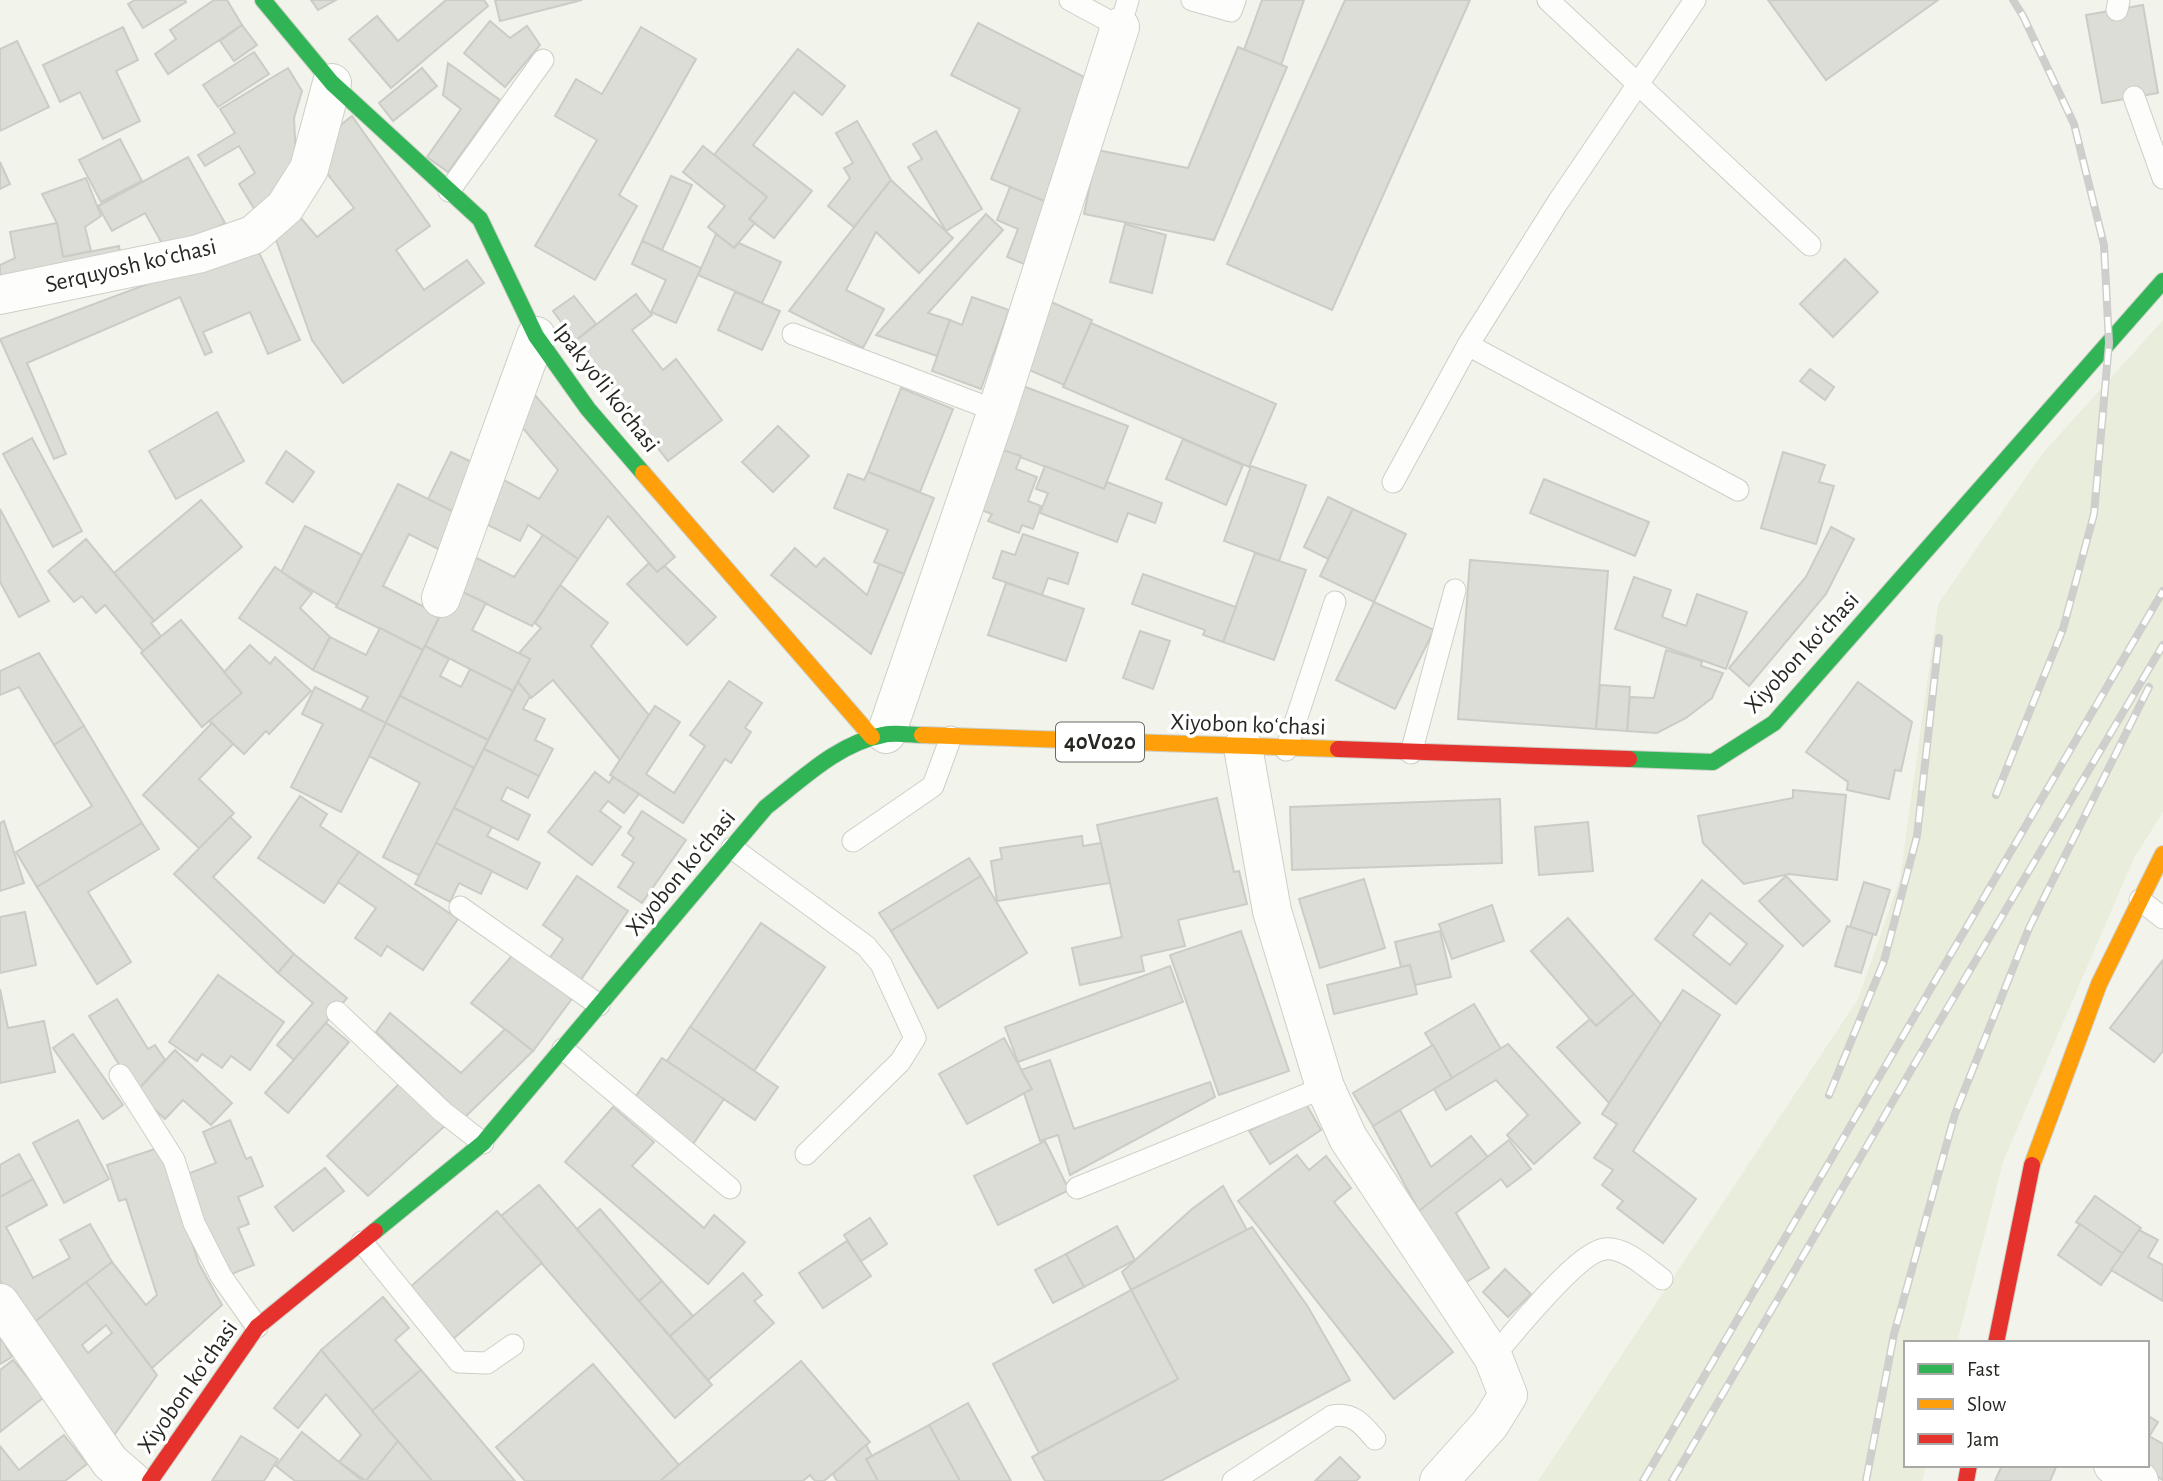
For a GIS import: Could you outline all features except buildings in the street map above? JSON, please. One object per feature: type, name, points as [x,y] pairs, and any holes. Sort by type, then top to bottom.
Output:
[{"type":"main road","name":"Ipak yo'li ko'chasi","points":[[263,0],[332,83],[480,219],[536,336],[588,409],[879,735]]},
{"type":"main road","name":"Xiyobon koʻchasi","points":[[150,1481],[257,1327],[484,1143],[766,807],[815,769],[879,735],[1713,762],[1774,723],[2163,281]]},
{"type":"main road","points":[[1996,1341],[2033,1162],[2099,984],[2163,853]]},
{"type":"street","points":[[879,735],[997,411],[1124,13]]},
{"type":"street","name":"Serquyosh koʻchasi","points":[[0,295],[198,254],[253,235],[285,207],[309,169],[332,83]]},
{"type":"street","points":[[441,598],[536,336]]},
{"type":"street","points":[[1243,747],[1272,911],[1325,1087],[1348,1138],[1493,1357],[1508,1395],[1490,1424],[1439,1481]]},
{"type":"street","points":[[0,1303],[110,1462],[132,1481]]},
{"type":"street","points":[[2116,1467],[2139,1481]]},
{"type":"lane","points":[[1070,0],[1124,13]]},
{"type":"lane","points":[[1192,0],[1231,11],[1235,0]]},
{"type":"lane","points":[[1548,0],[1810,245]]},
{"type":"lane","points":[[1393,482],[1468,345],[1636,84],[1695,0]]},
{"type":"lane","points":[[449,191],[543,60]]},
{"type":"lane","points":[[2134,97],[2163,178]]},
{"type":"lane","points":[[793,334],[997,411]]},
{"type":"lane","points":[[1468,345],[1738,490]]},
{"type":"lane","points":[[1411,753],[1455,590]]},
{"type":"lane","points":[[1286,750],[1335,602]]},
{"type":"lane","points":[[853,841],[933,786],[951,737]]},
{"type":"lane","points":[[732,848],[866,946],[881,964],[915,1038],[900,1062],[806,1154]]},
{"type":"lane","points":[[2140,900],[2163,918]]},
{"type":"lane","points":[[460,907],[599,1005]]},
{"type":"lane","points":[[337,1012],[443,1112],[484,1143]]},
{"type":"lane","points":[[563,1049],[730,1188]]},
{"type":"lane","points":[[120,1075],[174,1160],[194,1223],[221,1276],[257,1327]]},
{"type":"lane","points":[[1077,1188],[1325,1087]]},
{"type":"lane","points":[[362,1242],[459,1362],[487,1363],[513,1345]]},
{"type":"lane","points":[[1493,1357],[1583,1258],[1606,1248],[1631,1256],[1662,1279]]},
{"type":"lane","points":[[1233,1481],[1332,1416],[1344,1413],[1358,1420],[1375,1439]]},
{"type":"shaded area","points":[[2163,320],[2163,812],[2134,858],[2003,1162],[1958,1341],[1904,1341],[1904,1467],[1926,1467],[1922,1481],[1538,1481],[1858,999],[1900,879],[1938,604],[2042,454]]},
{"type":"railway","points":[[1996,795],[2063,629],[2094,514],[2109,343],[2104,245],[2074,124],[2013,0]]},
{"type":"railway","points":[[1643,1481],[2163,591]]},
{"type":"railway","points":[[1829,1095],[1884,961],[1917,836],[1939,638]]},
{"type":"railway","points":[[1672,1481],[1935,1029],[2163,645]]},
{"type":"railway","points":[[1866,1481],[1894,1334],[1955,1114],[2029,928],[2149,687]]},
{"type":"traffic: fast","points":[[263,0],[332,83],[480,219],[536,336],[588,409],[643,473]]},
{"type":"traffic: fast","points":[[1629,759],[1713,762],[1774,723],[2163,281]]},
{"type":"traffic: fast","points":[[375,1231],[483,1143],[766,807],[835,754],[866,739],[888,734],[922,735]]},
{"type":"traffic: slow","points":[[643,473],[872,737]]},
{"type":"traffic: slow","points":[[922,735],[1338,749]]},
{"type":"traffic: slow","points":[[2032,1165],[2099,984],[2163,854]]},
{"type":"traffic: jam","points":[[1338,749],[1629,759]]},
{"type":"traffic: jam","points":[[1996,1341],[2032,1165]]},
{"type":"traffic: jam","points":[[150,1481],[257,1327],[375,1231]]},
{"type":"traffic: jam","points":[[1966,1481],[1969,1467]]}]
